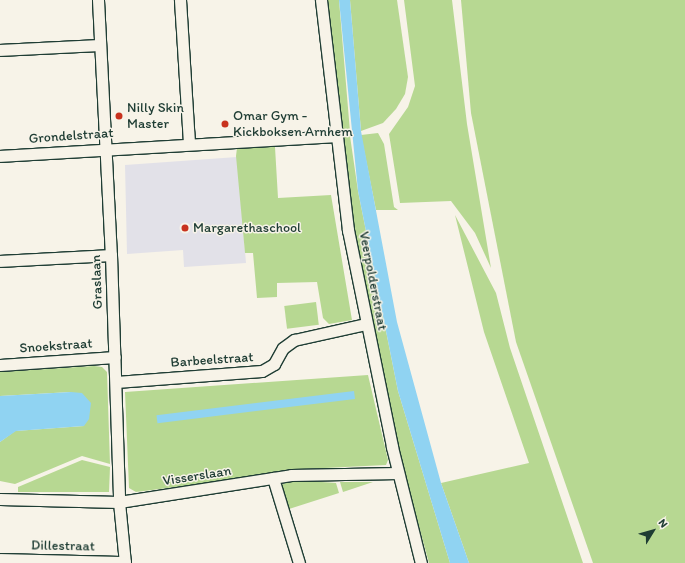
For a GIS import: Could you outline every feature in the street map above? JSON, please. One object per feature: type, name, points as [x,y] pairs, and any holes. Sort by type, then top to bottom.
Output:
[{"type":"street","name":"Graslaan","points":[[98,0],[104,149],[111,255],[119,502],[125,563]]},
{"type":"street","points":[[180,0],[189,144]]},
{"type":"street","name":"Veerpolderstraat","points":[[321,0],[348,230],[366,324],[398,473],[421,563]]},
{"type":"street","points":[[0,50],[99,45]]},
{"type":"street","name":"Grondelstraat","points":[[0,156],[336,136]]},
{"type":"street","points":[[0,261],[111,255]]},
{"type":"street","name":"Barbeelstraat","points":[[116,382],[262,371],[274,364],[283,348],[294,340],[366,324]]},
{"type":"street","name":"Snoekstraat","points":[[0,365],[115,357]]},
{"type":"street","name":"Visserslaan","points":[[0,499],[119,502],[291,475],[398,473]]},
{"type":"street","points":[[273,478],[299,563]]},
{"type":"street","name":"Dillestraat","points":[[0,559],[125,563]]},
{"type":"shaded area","name":"Margarethaschool","points":[[237,157],[246,263],[184,267],[183,250],[127,254],[125,165]]},
{"type":"green space","points":[[325,0],[339,0],[350,132],[341,134]]},
{"type":"green space","points":[[350,0],[397,0],[408,77],[405,94],[396,109],[383,123],[361,131]]},
{"type":"green space","points":[[404,0],[452,0],[467,124],[491,268],[475,233],[451,201],[400,203],[389,134],[408,107],[415,86]]},
{"type":"green space","points":[[461,0],[685,0],[685,563],[593,563],[516,342],[471,113]]},
{"type":"green space","points":[[378,133],[384,144],[394,207],[398,210],[376,210],[361,135]]},
{"type":"green space","points":[[350,136],[358,191],[398,391],[450,563],[429,563],[403,468],[360,272],[341,138]]},
{"type":"green space","points":[[275,147],[278,198],[331,195],[352,320],[329,324],[323,318],[317,282],[277,283],[277,297],[257,298],[253,253],[245,253],[236,156],[237,148]]},
{"type":"green space","points":[[455,215],[496,293],[510,348],[583,563],[469,563],[441,483],[529,463],[484,332]]},
{"type":"green space","points":[[316,302],[319,325],[287,329],[284,306]]},
{"type":"green space","points":[[94,366],[102,367],[107,372],[110,464],[82,456],[15,484],[0,481],[0,442],[15,431],[84,426],[71,392],[0,396],[0,372]]},
{"type":"green space","points":[[368,375],[388,460],[386,465],[284,470],[254,477],[136,492],[129,488],[125,392]]},
{"type":"green space","points":[[82,460],[110,467],[109,492],[18,492],[18,487]]},
{"type":"green space","points":[[293,480],[336,483],[339,493],[289,509],[281,485]]},
{"type":"green space","points":[[340,482],[373,482],[343,492]]},
{"type":"water","points":[[339,0],[350,0],[361,131],[397,322],[441,483],[469,563],[450,563],[398,391],[358,191]]},
{"type":"water","points":[[354,391],[355,399],[157,423],[156,415]]},
{"type":"water","points":[[71,392],[82,393],[91,403],[89,419],[84,426],[16,431],[0,442],[0,396]]},
{"type":"place","name":"Nilly Skin Master","points":[[119,116]]},
{"type":"place","name":"Omar Gym - Kickboksen Arnhem","points":[[225,124]]},
{"type":"place","name":"Margarethaschool","points":[[185,228]]}]
